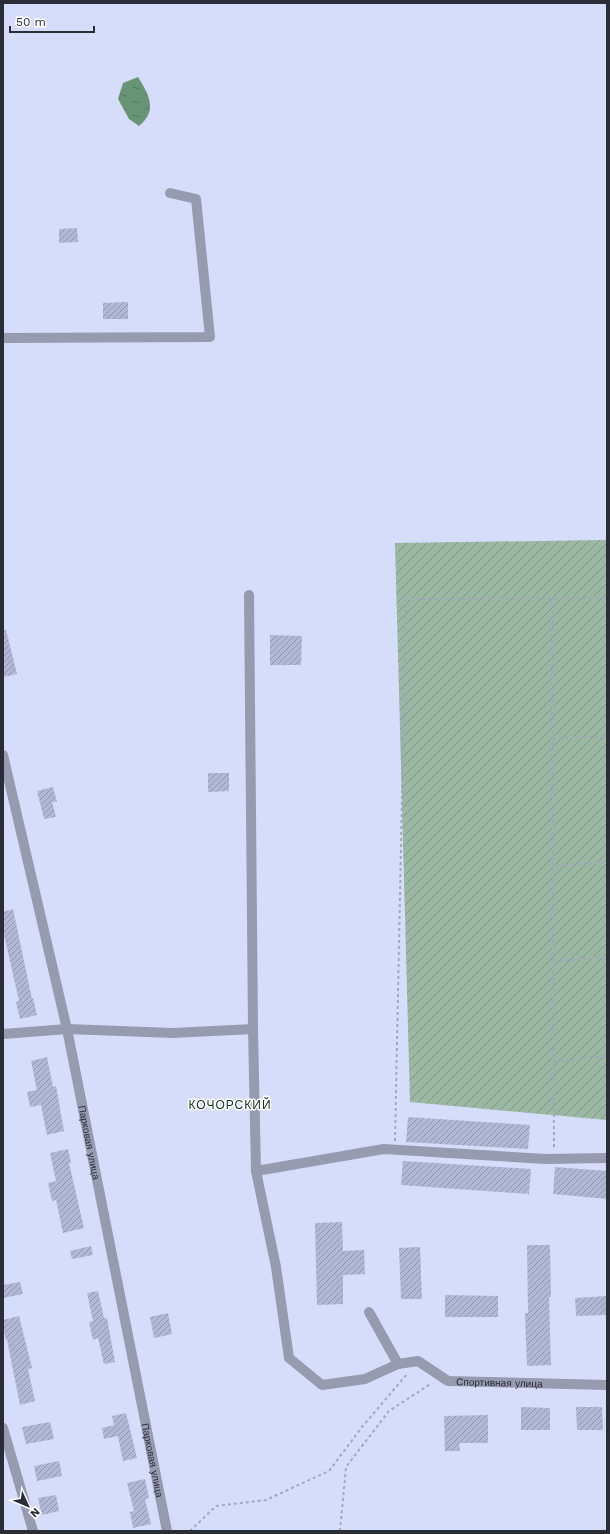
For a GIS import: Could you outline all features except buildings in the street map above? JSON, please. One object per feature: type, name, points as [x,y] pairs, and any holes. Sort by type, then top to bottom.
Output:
[{"type":"street","points":[[3,338],[210,337],[196,199],[170,193]]},
{"type":"street","points":[[249,595],[253,1029],[256,1171],[276,1267],[289,1358],[322,1385],[365,1379],[398,1364],[418,1361]]},
{"type":"street","name":"Парковая улица","points":[[3,755],[5,770],[67,1029],[167,1531]]},
{"type":"street","points":[[3,1034],[67,1029],[173,1033],[253,1029]]},
{"type":"street","points":[[256,1171],[384,1149],[554,1159],[607,1158]]},
{"type":"street","points":[[369,1312],[398,1364]]},
{"type":"street","name":"Спортивная улица","points":[[418,1361],[448,1381],[607,1385]]},
{"type":"street","points":[[3,1428],[33,1531]]},
{"type":"path","points":[[552,598],[554,1159]]},
{"type":"path","points":[[395,1150],[406,599],[607,598]]},
{"type":"path","points":[[553,739],[607,736]]},
{"type":"path","points":[[553,866],[607,862]]},
{"type":"path","points":[[554,961],[607,957]]},
{"type":"path","points":[[554,1060],[607,1056]]},
{"type":"path","points":[[190,1531],[216,1506],[266,1500],[329,1471],[362,1427],[418,1361]]},
{"type":"path","points":[[340,1531],[346,1467],[389,1411],[442,1377]]},
{"type":"shaded area","points":[[607,540],[607,1120],[410,1102],[395,543]]},
{"type":"water","points":[[138,77],[150,102],[148,114],[139,126],[129,119],[118,99],[123,83]]},
{"type":"district","name":"КОЧОРСКИЙ","points":[[230,1105]]}]
